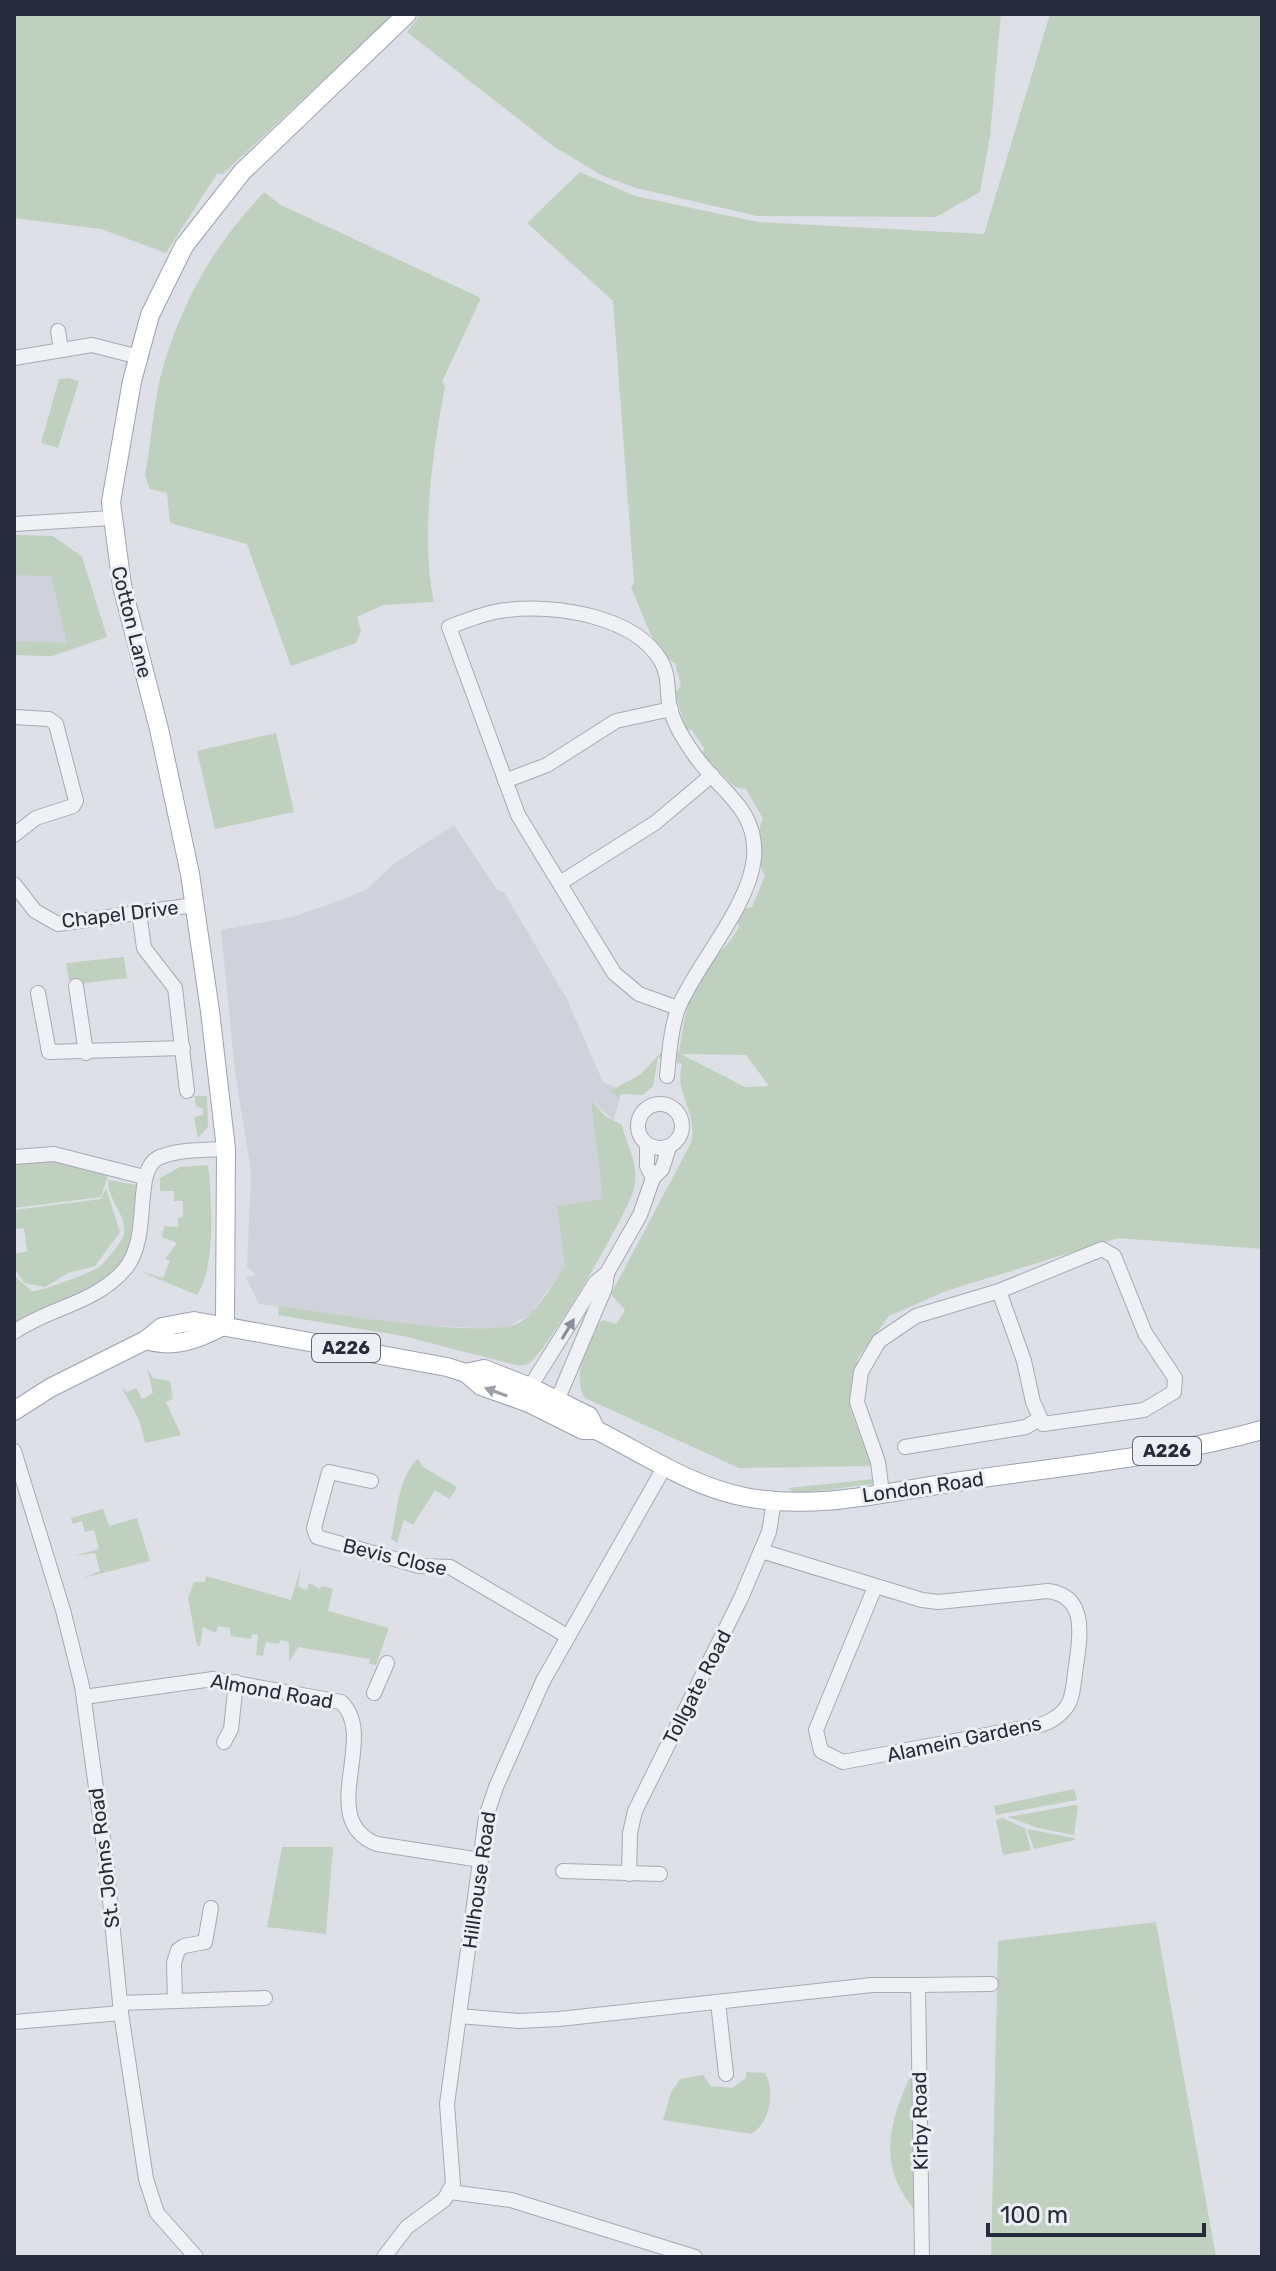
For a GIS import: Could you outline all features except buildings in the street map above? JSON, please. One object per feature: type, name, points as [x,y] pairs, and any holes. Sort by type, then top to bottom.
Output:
[{"type":"main road","name":"Cotton Lane","points":[[225,1325],[226,1149],[194,905],[162,741],[122,586],[111,518],[118,456],[139,357],[156,301],[201,221],[242,172],[407,14]]},
{"type":"main road","points":[[14,1411],[99,1360],[146,1340],[165,1346],[197,1339],[225,1325]]},
{"type":"main road","name":"London Road","points":[[225,1325],[409,1359],[466,1373],[481,1386],[530,1395],[589,1416],[596,1430],[713,1488],[774,1501],[882,1493],[1174,1450],[1262,1430]]},
{"type":"street","points":[[58,331],[61,350]]},
{"type":"street","points":[[14,358],[87,346],[139,357]]},
{"type":"street","points":[[14,524],[111,518]]},
{"type":"street","points":[[667,1076],[678,1008],[745,889],[754,861],[753,836],[740,804],[690,748],[671,709],[667,676],[660,659],[642,639],[615,622],[523,608],[501,610],[443,629],[518,815],[560,883],[621,981],[645,997],[678,1008]]},
{"type":"street","points":[[505,781],[550,763],[616,721],[671,709]]},
{"type":"street","points":[[14,717],[49,719],[56,724],[76,801],[73,806],[31,821],[14,835]]},
{"type":"street","points":[[560,883],[666,815],[712,775]]},
{"type":"street","name":"Chapel Drive","points":[[14,884],[42,917],[58,924],[194,905]]},
{"type":"street","points":[[14,912],[29,903]]},
{"type":"street","points":[[139,912],[144,948],[174,986],[187,1091]]},
{"type":"street","points":[[76,986],[86,1053]]},
{"type":"street","points":[[38,993],[49,1052],[183,1048]]},
{"type":"street","points":[[530,1395],[595,1283],[607,1273],[640,1215],[653,1178],[662,1169],[669,1147],[679,1139],[682,1121],[671,1106],[661,1104],[649,1106],[640,1116],[638,1128],[647,1144],[647,1166],[653,1178]]},
{"type":"street","points":[[647,1144],[669,1147]]},
{"type":"street","points":[[14,1332],[91,1297],[125,1269],[142,1233],[144,1177],[148,1166],[160,1157],[226,1149]]},
{"type":"street","points":[[14,1157],[54,1154],[144,1177]]},
{"type":"street","points":[[882,1493],[876,1455],[858,1407],[859,1379],[867,1357],[886,1333],[909,1319],[942,1306],[999,1291],[1102,1249],[1109,1250],[1145,1333],[1175,1378],[1174,1393],[1144,1410],[1048,1425],[1039,1419],[1024,1361],[999,1291]]},
{"type":"street","points":[[555,1406],[605,1288],[607,1273]]},
{"type":"street","points":[[905,1447],[1026,1427],[1039,1419]]},
{"type":"street","name":"St. Johns Road","points":[[14,1451],[63,1610],[84,1697],[120,2008],[150,2197],[172,2234],[196,2257]]},
{"type":"street","name":"Hillhouse Road","points":[[450,2192],[453,2179],[447,2104],[487,1813],[496,1787],[567,1636],[665,1466]]},
{"type":"street","name":"Bevis Close","points":[[371,1481],[329,1472],[314,1528],[317,1537],[419,1566],[450,1567],[567,1636]]},
{"type":"street","name":"Tollgate Road","points":[[629,1874],[630,1833],[635,1811],[761,1551],[774,1501]]},
{"type":"street","name":"Alamein Gardens","points":[[761,1551],[875,1587],[938,1602],[1048,1591],[1065,1596],[1076,1608],[1081,1625],[1067,1705],[1056,1718],[1040,1725],[862,1760],[840,1762],[832,1759],[819,1748],[816,1730],[875,1587]]},
{"type":"street","points":[[374,1693],[387,1663]]},
{"type":"street","name":"Almond Road","points":[[84,1697],[195,1679],[236,1682],[330,1697],[348,1708],[353,1728],[350,1820],[363,1839],[377,1844],[481,1860]]},
{"type":"street","points":[[224,1742],[231,1729],[236,1682]]},
{"type":"street","points":[[563,1871],[660,1874]]},
{"type":"street","points":[[175,2001],[175,1957],[184,1946],[205,1942],[211,1908]]},
{"type":"street","points":[[459,2016],[541,2020],[872,1985],[991,1984]]},
{"type":"street","name":"Kirby Road","points":[[918,1985],[922,2257]]},
{"type":"street","points":[[14,2022],[175,2001],[265,1998]]},
{"type":"street","points":[[718,2002],[726,2074]]},
{"type":"street","points":[[384,2257],[411,2223],[450,2192],[511,2200],[695,2257]]},
{"type":"shaded area","points":[[14,535],[53,536],[82,557],[107,637],[52,656],[14,655]]},
{"type":"shaded area","points":[[454,825],[497,890],[504,892],[567,999],[603,1082],[615,1087],[621,1095],[613,1121],[594,1102],[605,1209],[531,1314],[504,1329],[412,1325],[259,1304],[246,1277],[256,1275],[247,1267],[251,1172],[235,1072],[221,930],[292,917],[350,897],[368,888],[395,863]]},
{"type":"green space","points":[[14,14],[394,14],[223,174],[217,174],[166,253],[101,229],[14,218]]},
{"type":"green space","points":[[421,14],[1001,14],[990,136],[980,192],[936,217],[757,216],[636,188],[603,176],[553,146],[407,32]]},
{"type":"green space","points":[[1050,14],[1262,14],[1262,1249],[1118,1238],[946,1291],[889,1316],[858,1358],[850,1408],[871,1466],[739,1468],[585,1398],[581,1390],[580,1369],[586,1346],[603,1320],[616,1324],[625,1310],[611,1294],[691,1143],[691,1121],[681,1085],[682,1064],[658,1058],[653,1086],[643,1095],[621,1094],[619,1098],[610,1091],[641,1074],[666,1047],[679,1053],[686,1014],[699,978],[739,927],[736,916],[741,909],[752,907],[765,876],[758,848],[763,819],[746,789],[735,787],[703,755],[704,748],[692,730],[686,729],[675,693],[681,686],[675,663],[654,641],[631,587],[634,583],[613,301],[527,223],[580,172],[635,196],[758,222],[984,234]],"holes":[[[681,1054],[746,1055],[769,1086],[745,1087]]]},
{"type":"green space","points":[[264,192],[281,205],[481,298],[442,382],[445,386],[436,438],[428,522],[434,602],[383,605],[357,617],[361,631],[356,643],[291,666],[247,544],[170,523],[167,493],[150,489],[145,476],[163,369],[185,308],[218,248]]},
{"type":"green space","points":[[59,379],[79,381],[58,448],[41,443]]},
{"type":"green space","points":[[14,535],[53,536],[82,557],[107,637],[52,656],[14,655],[14,641],[67,643],[51,576],[14,575]]},
{"type":"green space","points":[[276,733],[294,812],[215,829],[197,751]]},
{"type":"green space","points":[[124,957],[127,978],[70,985],[66,963]]},
{"type":"green space","points":[[194,1096],[207,1096],[208,1127],[198,1138],[194,1117],[203,1115],[203,1109],[196,1106]]},
{"type":"green space","points":[[591,1100],[605,1116],[622,1125],[634,1161],[635,1184],[631,1198],[590,1274],[557,1328],[531,1362],[516,1365],[403,1336],[278,1315],[279,1306],[441,1327],[502,1327],[519,1323],[539,1304],[565,1265],[557,1206],[603,1199]]},
{"type":"green space","points":[[14,1161],[73,1162],[108,1175],[101,1197],[14,1208]]},
{"type":"green space","points":[[208,1165],[210,1251],[197,1295],[139,1271],[163,1278],[170,1261],[165,1259],[177,1243],[162,1237],[164,1226],[178,1227],[178,1218],[183,1217],[183,1201],[174,1201],[174,1191],[160,1191],[160,1178],[180,1167]]},
{"type":"green space","points":[[108,1180],[137,1185],[136,1230],[126,1258],[100,1283],[66,1302],[14,1324],[14,1276],[32,1291],[57,1285],[102,1265],[121,1241],[124,1227],[110,1194]]},
{"type":"green space","points":[[106,1188],[120,1232],[95,1266],[68,1273],[45,1287],[24,1283],[15,1269],[14,1254],[27,1251],[24,1228],[14,1229],[14,1210],[101,1199]]},
{"type":"green space","points":[[147,1368],[153,1378],[170,1381],[173,1399],[166,1402],[181,1435],[145,1443],[139,1420],[122,1388],[127,1392],[136,1388],[142,1399],[153,1393]]},
{"type":"green space","points":[[418,1459],[423,1467],[457,1487],[450,1499],[435,1490],[413,1525],[404,1520],[397,1543],[391,1539],[399,1496],[406,1475]]},
{"type":"green space","points":[[874,1479],[872,1484],[804,1493],[794,1493],[788,1488]]},
{"type":"green space","points":[[103,1509],[109,1526],[137,1518],[150,1561],[83,1578],[100,1571],[95,1553],[74,1556],[99,1549],[94,1530],[85,1532],[82,1521],[73,1524],[71,1518]]},
{"type":"green space","points":[[301,1567],[298,1587],[307,1590],[309,1583],[320,1589],[322,1586],[333,1589],[328,1611],[389,1628],[376,1665],[369,1664],[370,1659],[298,1647],[289,1662],[289,1642],[280,1640],[279,1644],[266,1642],[263,1656],[256,1655],[258,1635],[252,1634],[251,1639],[231,1636],[230,1628],[218,1626],[216,1633],[203,1627],[200,1646],[197,1646],[188,1598],[194,1582],[205,1582],[206,1576],[291,1600]]},
{"type":"green space","points":[[1074,1789],[1077,1800],[996,1815],[994,1806]]},
{"type":"green space","points":[[1078,1806],[1074,1835],[1038,1828],[1008,1817]]},
{"type":"green space","points":[[1002,1818],[1025,1828],[1031,1850],[1003,1855],[996,1820]]},
{"type":"green space","points":[[1027,1829],[1074,1838],[1075,1840],[1034,1849]]},
{"type":"green space","points":[[282,1847],[333,1847],[326,1934],[267,1927]]},
{"type":"green space","points":[[1156,1922],[1216,2257],[991,2257],[998,1941]]},
{"type":"green space","points":[[919,2059],[921,2219],[899,2187],[890,2150],[894,2118]]},
{"type":"green space","points":[[746,2072],[765,2073],[770,2089],[766,2115],[751,2134],[663,2120],[671,2092],[680,2079],[703,2075],[711,2086],[732,2088],[746,2078]]}]
